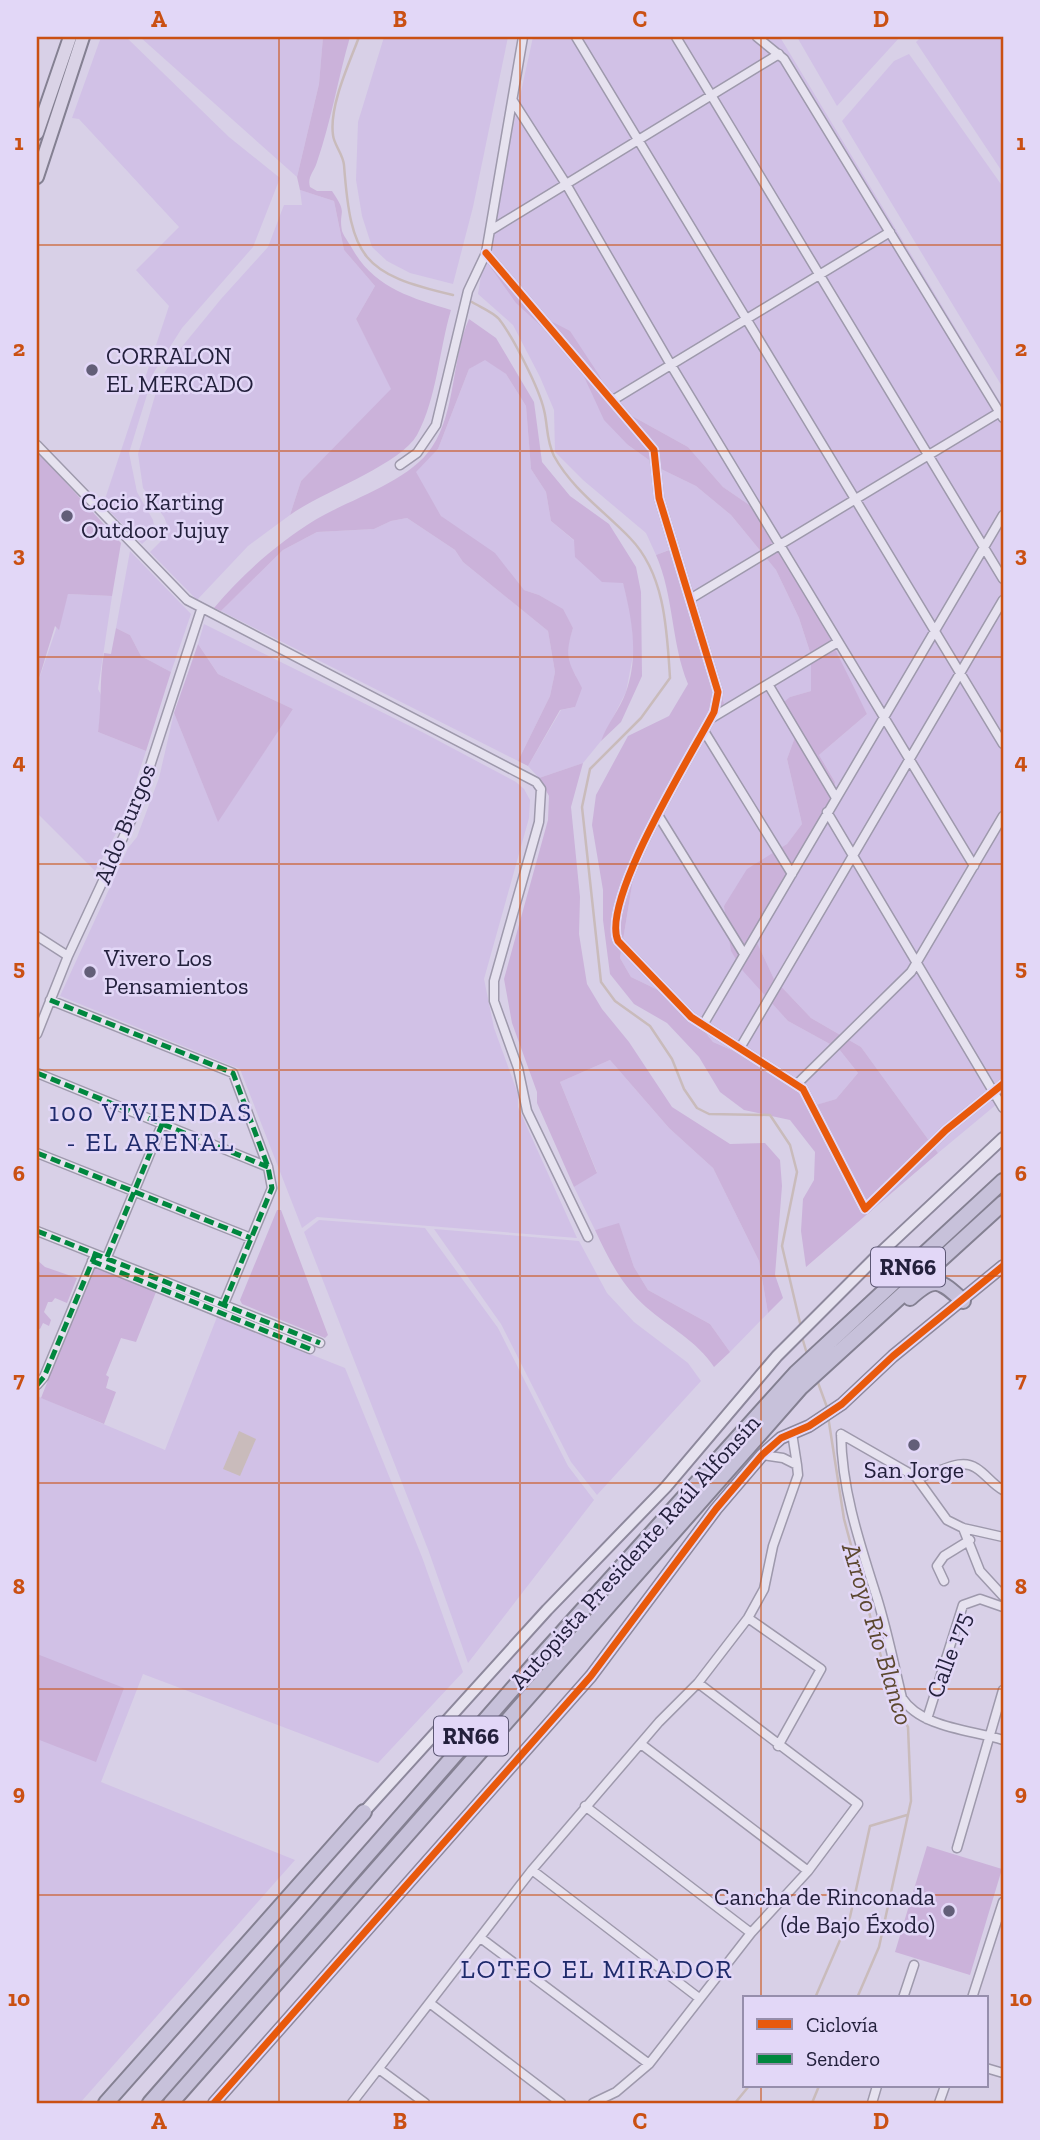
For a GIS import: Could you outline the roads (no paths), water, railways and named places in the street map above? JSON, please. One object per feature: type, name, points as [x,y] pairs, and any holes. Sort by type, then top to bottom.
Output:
[{"type":"highway","name":"Autopista Presidente Raúl Alfonsín","points":[[821,1365],[1003,1181]]},
{"type":"highway","name":"Autopista Presidente Raúl Alfonsín","points":[[150,2103],[527,1672],[801,1381],[1003,1203]]},
{"type":"highway","points":[[801,1381],[924,1285],[943,1283],[963,1301]]},
{"type":"highway","name":"Autopista Presidente Raúl Alfonsín","points":[[171,2103],[801,1381]]},
{"type":"highway","points":[[106,2103],[364,1812]]},
{"type":"main road","points":[[37,133],[70,37]]},
{"type":"main road","points":[[37,177],[83,37]]},
{"type":"street","points":[[400,466],[417,453],[436,425],[468,291],[486,253],[523,37]]},
{"type":"street","points":[[576,37],[1003,744]]},
{"type":"street","points":[[676,37],[1003,579]]},
{"type":"street","points":[[690,599],[928,455],[1002,415],[779,54],[757,37]]},
{"type":"street","points":[[491,230],[779,54]]},
{"type":"street","points":[[513,101],[566,184],[671,365],[974,866]]},
{"type":"street","points":[[613,400],[890,232]]},
{"type":"street","points":[[486,253],[654,450],[659,498],[718,692],[710,719],[625,883],[615,935],[682,1007],[703,1025],[797,1084],[808,1094],[865,1209],[946,1130],[1003,1084]]},
{"type":"street","points":[[37,445],[187,600],[201,610],[536,782],[541,789],[539,822],[494,981],[494,1001],[518,1068],[527,1111],[588,1237]]},
{"type":"street","points":[[703,1025],[1003,515]]},
{"type":"street","points":[[740,1048],[1003,600]]},
{"type":"street","name":"Aldo Burgos","points":[[37,1034],[68,956],[135,812],[201,610]]},
{"type":"street","points":[[710,719],[838,642]]},
{"type":"street","points":[[768,684],[836,798]]},
{"type":"street","points":[[704,731],[792,874]]},
{"type":"street","points":[[827,812],[1003,1108]]},
{"type":"street","points":[[658,815],[744,954]]},
{"type":"street","points":[[797,1084],[851,1034],[916,964],[1003,816]]},
{"type":"street","points":[[37,936],[68,956]]},
{"type":"street","points":[[50,1000],[233,1073],[268,1167],[272,1188],[224,1304]]},
{"type":"street","points":[[37,1073],[163,1122],[268,1167]]},
{"type":"street","points":[[107,1257],[163,1122]]},
{"type":"street","points":[[364,1812],[582,1572],[666,1487],[777,1356],[916,1218],[1003,1138]]},
{"type":"street","points":[[37,1153],[251,1238]]},
{"type":"street","points":[[37,1231],[93,1258],[310,1349]]},
{"type":"street","points":[[93,1258],[107,1257],[320,1343]]},
{"type":"street","points":[[37,1385],[44,1377],[93,1258]]},
{"type":"street","points":[[214,2103],[591,1676],[716,1509],[771,1456],[781,1438],[809,1426],[842,1404],[893,1356],[1003,1266]]},
{"type":"street","points":[[352,2103],[482,1939],[532,1870],[640,1744],[698,1683],[748,1618],[764,1589],[776,1536],[796,1486],[797,1465],[792,1433]]},
{"type":"street","points":[[1003,1537],[963,1528],[947,1520],[935,1508],[916,1477],[841,1434],[841,1460],[855,1533],[878,1601],[902,1698],[909,1708],[927,1719],[1003,1740]]},
{"type":"street","points":[[771,1456],[797,1465]]},
{"type":"street","points":[[916,1477],[931,1476],[965,1463],[974,1466],[1003,1490]]},
{"type":"street","points":[[963,1528],[980,1571],[1003,1596]]},
{"type":"street","points":[[944,1581],[937,1566],[944,1556],[970,1540]]},
{"type":"street","name":"Calle 175","points":[[927,1719],[961,1609],[974,1599],[1003,1607]]},
{"type":"street","points":[[748,1618],[821,1669],[778,1746]]},
{"type":"street","points":[[593,2103],[616,2092],[649,2064],[751,1933],[808,1871],[858,1804],[698,1683]]},
{"type":"street","points":[[957,1848],[1003,1690]]},
{"type":"street","points":[[640,1744],[808,1871]]},
{"type":"street","points":[[585,1806],[751,1933]]},
{"type":"street","points":[[532,1870],[699,1998]]},
{"type":"street","points":[[973,1996],[1000,1926],[1003,1902]]},
{"type":"street","points":[[482,1939],[649,2064]]},
{"type":"street","points":[[904,1996],[914,1965]]},
{"type":"street","points":[[431,2004],[561,2103]]},
{"type":"street","points":[[379,2069],[425,2103]]},
{"type":"waterway","points":[[359,37],[341,85],[333,124],[334,139],[343,161],[351,222],[367,257],[380,269],[399,279],[453,295]]},
{"type":"waterway","points":[[472,302],[499,319],[518,350],[541,401],[550,444],[561,468],[642,552],[657,585],[665,622],[670,678],[641,718],[590,769],[582,807],[601,982],[615,1001],[650,1026],[672,1059],[684,1089],[697,1108],[709,1114],[770,1115],[790,1145],[797,1172],[782,1246],[801,1327]]},
{"type":"waterway","points":[[802,1337],[807,1354]]},
{"type":"waterway","name":"Arroyo Río Blanco","points":[[817,1380],[828,1410]]},
{"type":"waterway","name":"Arroyo Río Blanco","points":[[828,1416],[844,1519],[894,1705],[908,1727],[911,1801],[879,1947],[858,1996]]},
{"type":"waterway","points":[[816,1996],[850,1917],[870,1826],[907,1815]]},
{"type":"waterway","points":[[735,2103],[747,2088]]},
{"type":"waterway","name":"Arroyo Río Blanco","points":[[812,2103],[818,2088]]},
{"type":"place","name":"CORRALON EL MERCADO","points":[[92,370]]},
{"type":"place","name":"Cocio Karting Outdoor Jujuy","points":[[67,516]]},
{"type":"place","name":"Vivero Los Pensamientos","points":[[90,972]]},
{"type":"place","name":"San Jorge","points":[[914,1445]]},
{"type":"place","name":"Cancha de Rinconada (de Bajo Éxodo)","points":[[949,1911]]},
{"type":"district","name":"100 VIVIENDAS - EL ARENAL","points":[[151,1127]]},
{"type":"district","name":"LOTEO EL MIRADOR","points":[[597,1969]]}]
